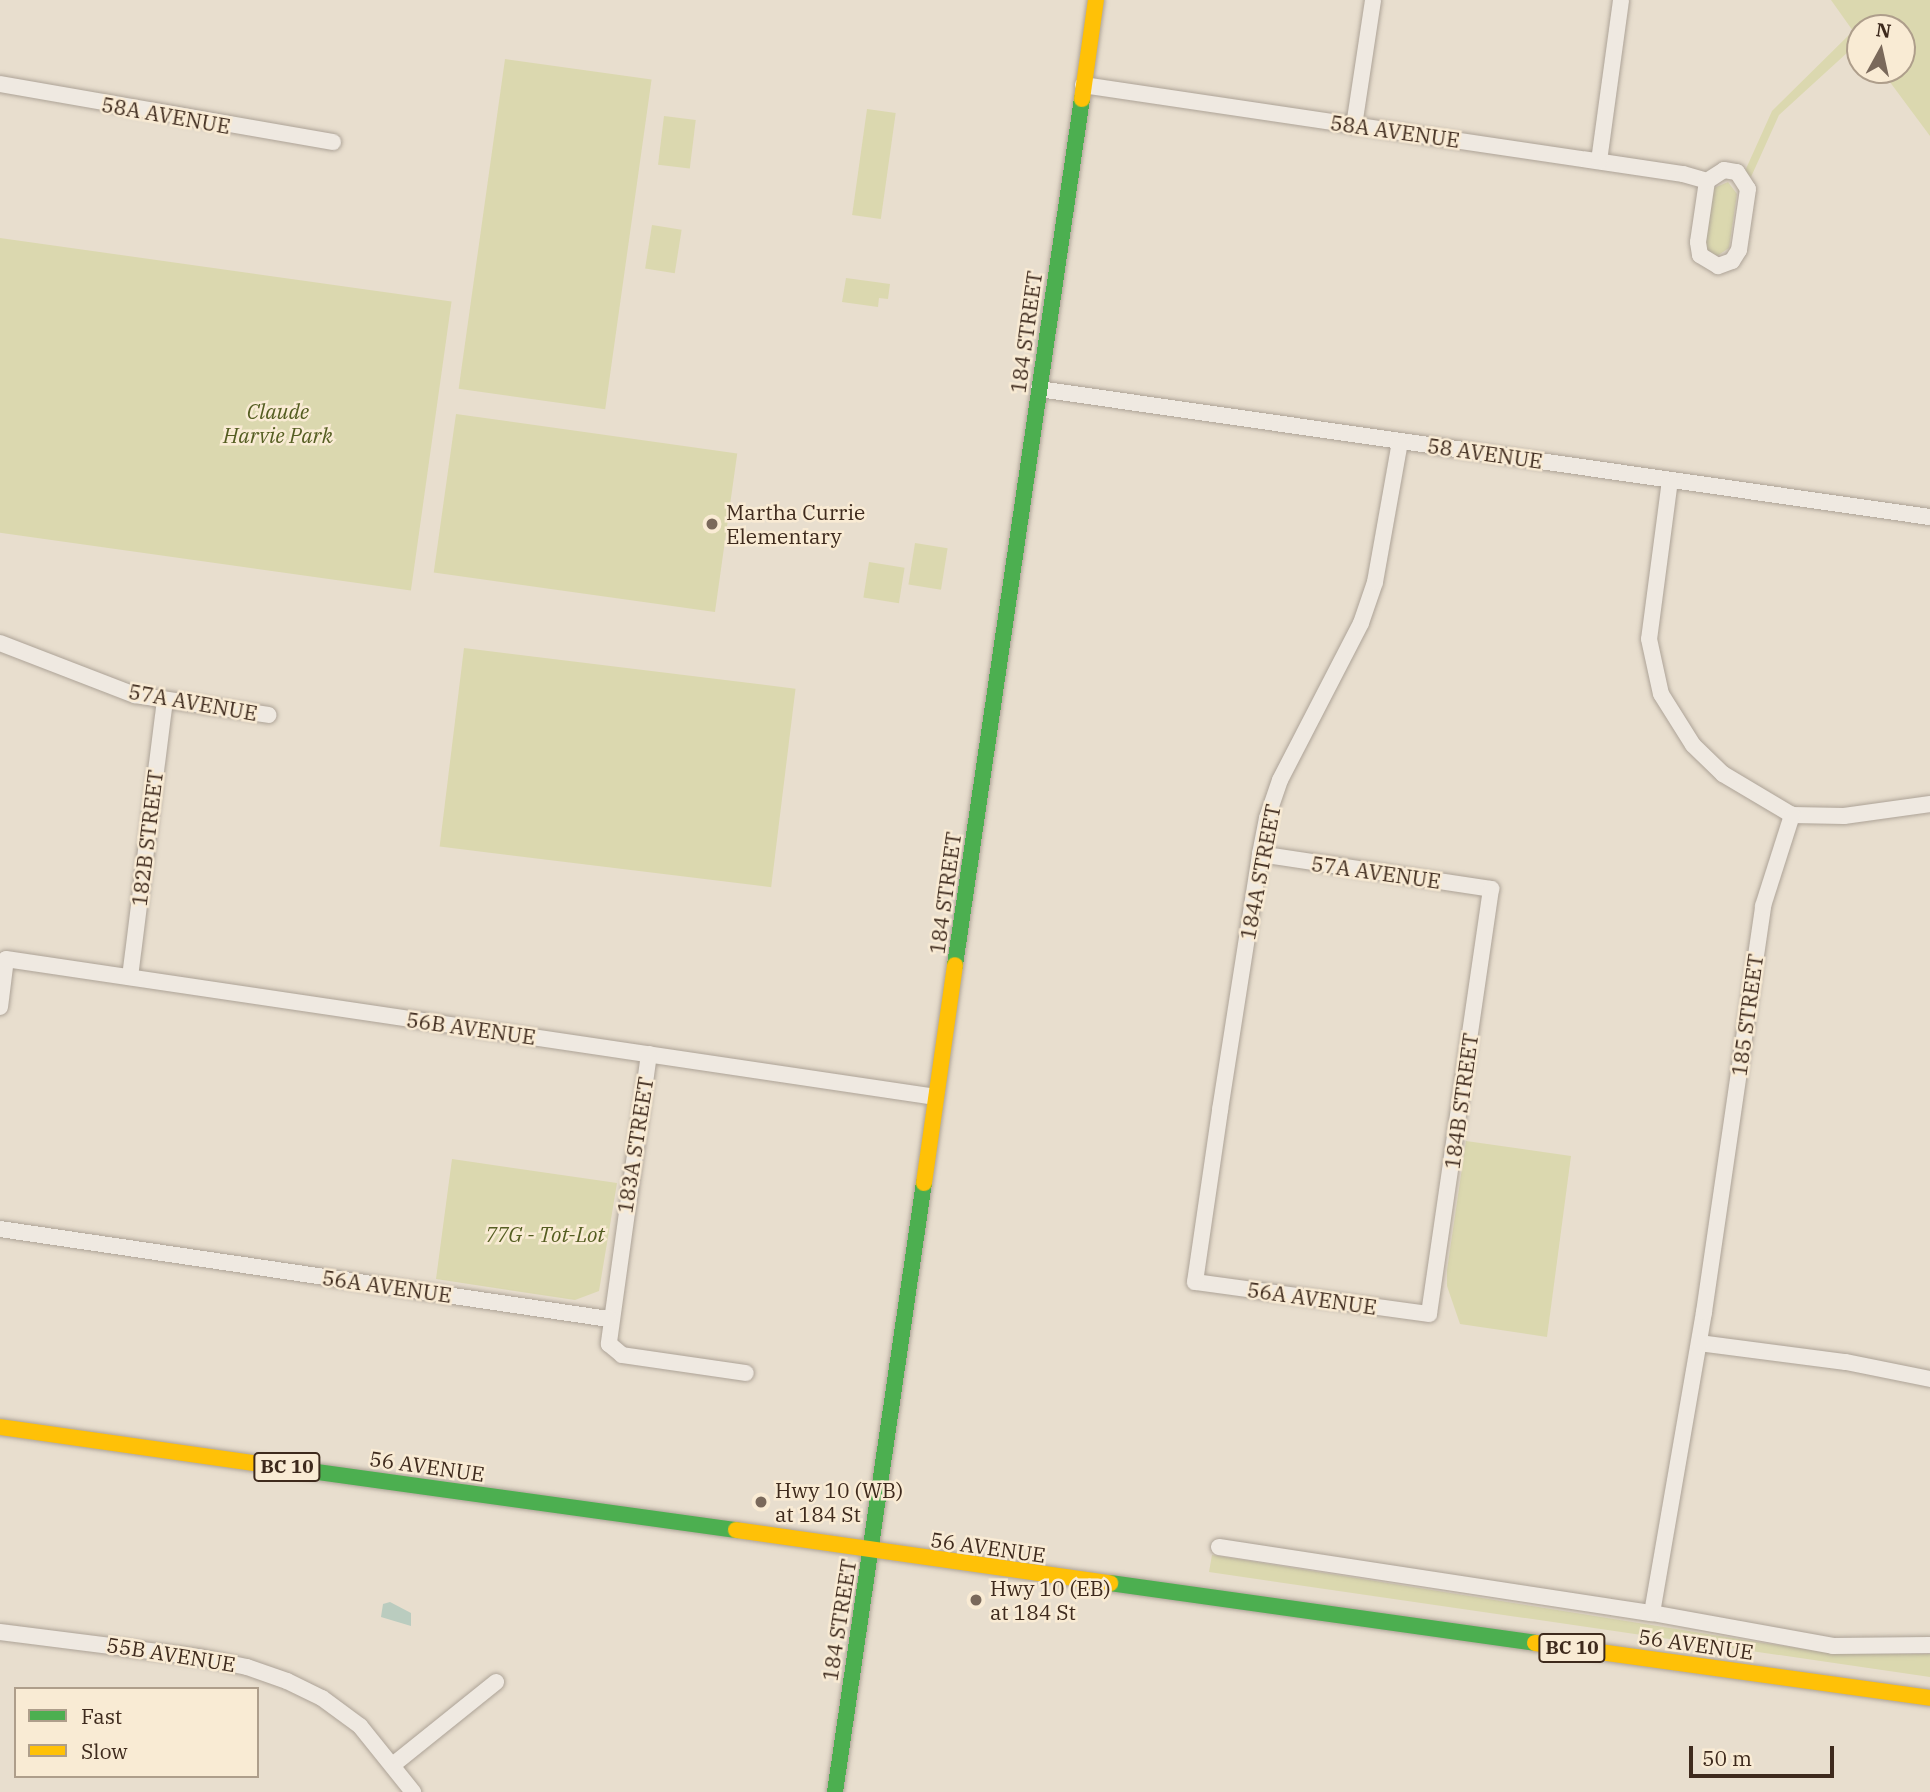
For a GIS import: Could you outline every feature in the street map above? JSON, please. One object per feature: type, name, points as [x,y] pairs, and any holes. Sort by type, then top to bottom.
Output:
[{"type":"main road","name":"184 STREET","points":[[835,1792],[1096,0]]},
{"type":"main road","name":"56 AVENUE","points":[[0,1427],[871,1552],[1930,1698]]},
{"type":"street","points":[[1354,126],[1373,0]]},
{"type":"street","points":[[1599,161],[1621,0]]},
{"type":"street","name":"58A AVENUE","points":[[0,84],[333,142]]},
{"type":"street","name":"58A AVENUE","points":[[1083,85],[1599,161],[1707,181]]},
{"type":"street","points":[[1730,170],[1742,177],[1748,189],[1740,250],[1732,261],[1718,266],[1705,261],[1698,249],[1707,181],[1717,172],[1730,170]]},
{"type":"street","name":"58 AVENUE","points":[[1039,389],[1930,517]]},
{"type":"street","name":"184A STREET","points":[[1195,1282],[1260,854],[1280,780],[1361,624],[1375,582],[1400,441]]},
{"type":"street","points":[[1670,480],[1648,639],[1661,694],[1693,745],[1723,774],[1792,815],[1844,816],[1930,804]]},
{"type":"street","name":"57A AVENUE","points":[[0,643],[34,652],[107,686],[165,700],[269,715]]},
{"type":"street","name":"182B STREET","points":[[130,977],[165,700]]},
{"type":"street","name":"185 STREET","points":[[1652,1613],[1699,1343],[1763,906],[1792,815]]},
{"type":"street","name":"57A AVENUE","points":[[1260,854],[1491,889]]},
{"type":"street","name":"184B STREET","points":[[1429,1314],[1491,889]]},
{"type":"street","name":"56B AVENUE","points":[[0,1007],[6,959],[936,1097]]},
{"type":"street","name":"183A STREET","points":[[609,1320],[649,1054]]},
{"type":"street","name":"56A AVENUE","points":[[0,1229],[609,1320]]},
{"type":"street","name":"56A AVENUE","points":[[1195,1282],[1429,1314]]},
{"type":"street","points":[[609,1320],[608,1344],[622,1355],[746,1373]]},
{"type":"street","points":[[1699,1343],[1846,1362],[1930,1379]]},
{"type":"street","name":"56 AVENUE","points":[[1219,1547],[1652,1613],[1833,1646],[1930,1646]]},
{"type":"street","name":"55B AVENUE","points":[[0,1632],[65,1637],[247,1667],[322,1699],[360,1726],[394,1764]]},
{"type":"street","points":[[413,1792],[394,1764],[496,1682]]},
{"type":"green space","points":[[1831,0],[1930,0],[1930,136],[1891,84],[1916,84],[1916,14],[1846,14],[1846,21]]},
{"type":"green space","points":[[1846,38],[1846,54],[1779,115],[1751,177],[1745,171],[1772,111]]},
{"type":"green space","points":[[505,59],[652,80],[605,409],[459,389]]},
{"type":"green space","points":[[867,109],[896,113],[881,219],[852,215]]},
{"type":"green space","points":[[664,116],[696,120],[690,169],[658,165]]},
{"type":"green space","points":[[1728,182],[1737,194],[1729,248],[1717,256],[1707,250],[1706,242],[1714,188]]},
{"type":"green space","points":[[652,225],[682,230],[675,273],[645,268]]},
{"type":"green space","name":"Claude Harvie Park","points":[[0,238],[452,301],[411,591],[0,533]]},
{"type":"green space","points":[[846,278],[890,284],[888,299],[879,298],[878,307],[842,302]]},
{"type":"green space","points":[[456,414],[737,454],[715,612],[434,572]]},
{"type":"green space","points":[[915,543],[948,548],[941,590],[908,584]]},
{"type":"green space","points":[[869,562],[905,568],[899,603],[863,598]]},
{"type":"green space","points":[[464,648],[796,689],[771,887],[440,847]]},
{"type":"green space","points":[[1466,1141],[1571,1156],[1547,1337],[1460,1324],[1447,1286],[1447,1270]]},
{"type":"green space","name":"77G - Tot-Lot","points":[[452,1159],[617,1183],[599,1291],[575,1300],[436,1279]]},
{"type":"green space","points":[[1212,1555],[1834,1654],[1930,1654],[1930,1677],[1209,1572]]},
{"type":"shaded area","points":[[390,1602],[411,1613],[411,1626],[381,1617],[383,1604]]},
{"type":"traffic: fast","points":[[955,965],[1082,99]]},
{"type":"traffic: fast","points":[[835,1792],[924,1183]]},
{"type":"traffic: fast","points":[[274,1466],[736,1530]]},
{"type":"traffic: fast","points":[[1110,1583],[1535,1643]]},
{"type":"traffic: slow","points":[[1082,99],[1096,0]]},
{"type":"traffic: slow","points":[[924,1183],[955,965]]},
{"type":"traffic: slow","points":[[0,1427],[274,1466]]},
{"type":"traffic: slow","points":[[736,1530],[1110,1583]]},
{"type":"traffic: slow","points":[[1535,1643],[1930,1698]]},
{"type":"place","name":"Martha Currie Elementary","points":[[712,524]]},
{"type":"place","name":"Hwy 10 (WB) at 184 St","points":[[761,1502]]},
{"type":"place","name":"Hwy 10 (EB) at 184 St","points":[[976,1600]]}]
